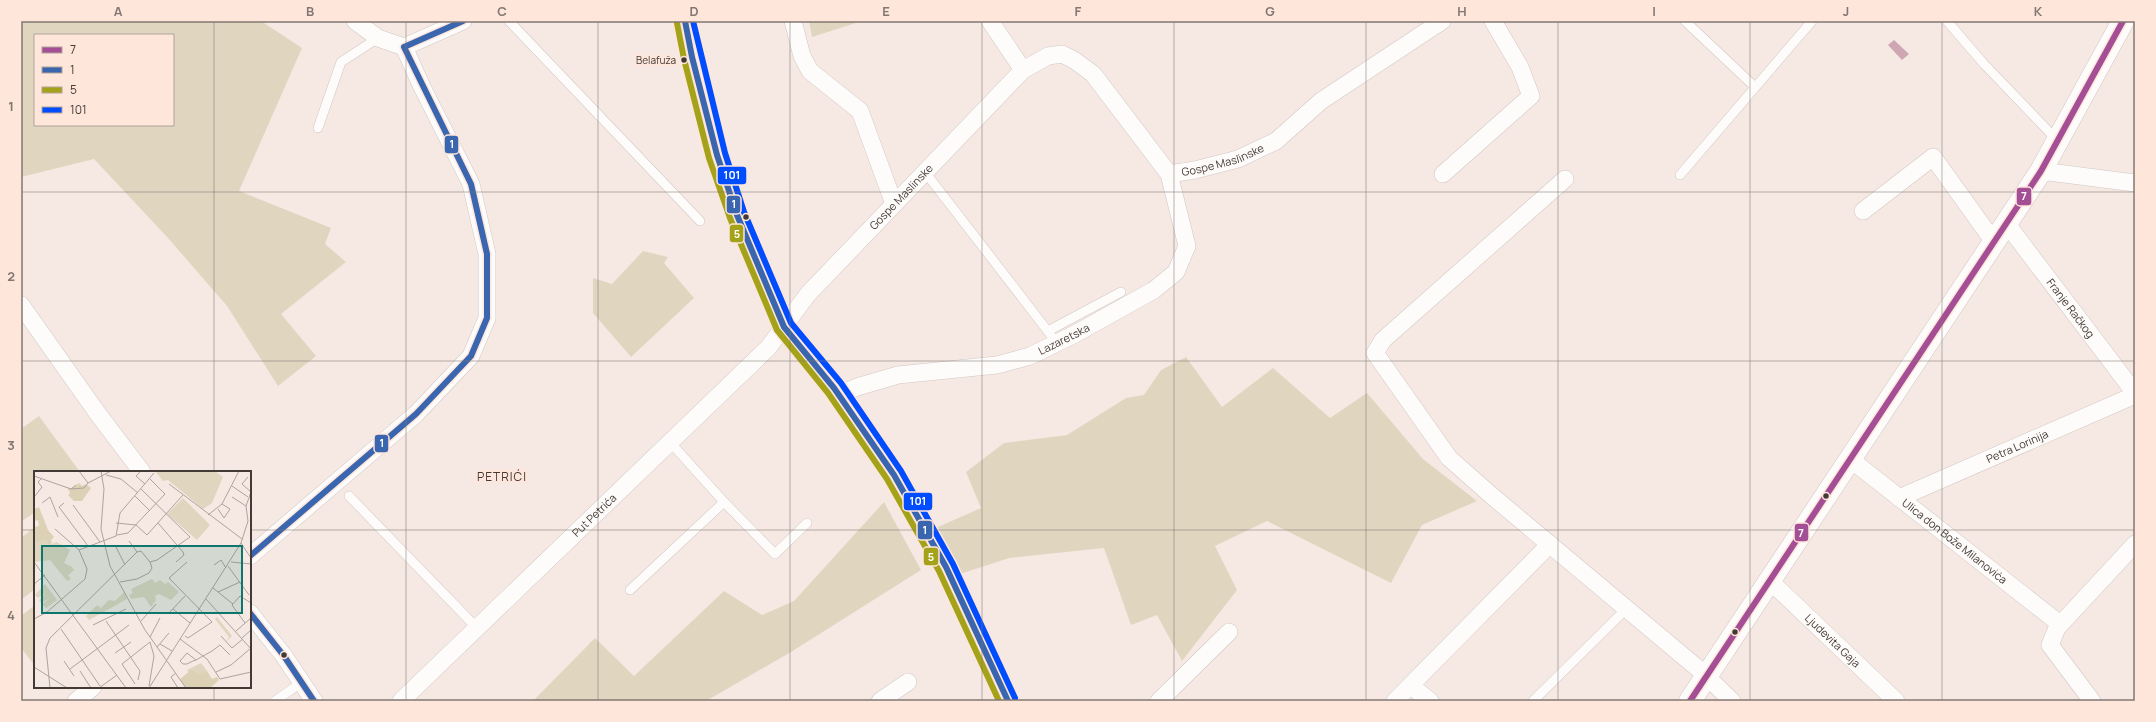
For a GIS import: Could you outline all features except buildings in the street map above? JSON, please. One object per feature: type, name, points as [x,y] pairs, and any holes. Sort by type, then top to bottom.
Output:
[{"type":"main road","points":[[685,21],[692,57],[720,162],[737,215],[784,327],[839,395],[894,475],[946,567],[1008,701]]},
{"type":"main road","points":[[1690,701],[2041,171],[2123,21]]},
{"type":"street","points":[[355,21],[378,38],[404,47],[463,21]]},
{"type":"street","points":[[793,21],[802,56],[810,71],[860,111],[894,204]]},
{"type":"street","points":[[990,21],[1022,70]]},
{"type":"street","name":"Gospe Maslinske","points":[[784,327],[808,294],[1022,70],[1048,56],[1062,54],[1074,60],[1093,74],[1169,174],[1195,170],[1238,159],[1276,142],[1321,101],[1442,21]]},
{"type":"street","points":[[1443,174],[1531,96],[1520,67],[1493,21]]},
{"type":"street","points":[[251,555],[416,414],[471,356],[487,318],[487,254],[471,184],[422,87],[404,47]]},
{"type":"street","points":[[1863,211],[1933,157],[1994,242]]},
{"type":"street","points":[[2041,171],[2135,183]]},
{"type":"street","name":"Lazaretska","points":[[839,395],[857,387],[898,375],[997,365],[1030,356],[1052,337],[1127,306],[1154,290],[1176,272],[1187,246],[1169,174]]},
{"type":"street","points":[[1564,179],[1383,340],[1375,353],[1449,458],[1706,676],[1732,701]]},
{"type":"street","name":"Franje Račkog","points":[[2006,223],[2135,394]]},
{"type":"street","points":[[21,305],[26,324],[141,471]]},
{"type":"street","name":"Put Petrića","points":[[401,701],[769,347],[784,327]]},
{"type":"street","name":"Petra Lorinija","points":[[1899,498],[2135,394]]},
{"type":"street","name":"Ulica don Bože Milanovića","points":[[1850,459],[2060,624]]},
{"type":"street","points":[[1395,701],[1550,544]]},
{"type":"street","points":[[2092,701],[2050,645],[2060,624],[2135,544]]},
{"type":"street","name":"Ljudevita Gaja","points":[[1769,580],[1896,701]]},
{"type":"street","points":[[251,614],[302,682],[314,701]]},
{"type":"street","points":[[1159,701],[1230,632]]},
{"type":"street","points":[[880,701],[908,682]]},
{"type":"street","points":[[1411,686],[1430,701]]},
{"type":"street","points":[[76,701],[92,688]]},
{"type":"lane","points":[[509,21],[700,221]]},
{"type":"lane","points":[[1685,21],[1755,87]]},
{"type":"lane","points":[[1680,175],[1812,21]]},
{"type":"lane","points":[[1947,21],[1984,64],[2058,140]]},
{"type":"lane","points":[[318,128],[341,62],[378,38]]},
{"type":"lane","points":[[925,172],[1052,337],[1121,292]]},
{"type":"lane","points":[[670,442],[724,502],[775,554],[807,523]]},
{"type":"lane","points":[[348,496],[477,628]]},
{"type":"lane","points":[[630,590],[724,502]]},
{"type":"lane","points":[[1533,701],[1626,609]]},
{"type":"lane","points":[[275,701],[302,682]]},
{"type":"shaded area","points":[[21,21],[261,21],[302,48],[239,191],[331,228],[325,244],[346,262],[281,314],[316,356],[278,386],[227,306],[168,238],[94,159],[21,177]]},
{"type":"shaded area","points":[[809,21],[859,21],[859,22],[812,37]]},
{"type":"shaded area","points":[[1894,40],[1909,54],[1902,60],[1888,45]]},
{"type":"shaded area","points":[[643,251],[668,257],[664,263],[694,298],[631,357],[593,313],[593,278],[612,284]]},
{"type":"shaded area","points":[[1186,357],[1222,407],[1273,368],[1330,418],[1367,393],[1423,459],[1477,501],[1422,525],[1391,583],[1267,521],[1215,546],[1237,590],[1182,661],[1157,615],[1131,625],[1104,548],[1009,558],[960,574],[938,527],[981,508],[966,472],[1004,443],[1067,435],[1126,398],[1144,395],[1161,370]]},
{"type":"shaded area","points":[[39,416],[79,471],[34,471],[34,513],[21,522],[21,429]]},
{"type":"shaded area","points":[[884,502],[921,570],[791,652],[706,701],[533,701],[595,638],[634,676],[724,591],[762,615],[794,601]]},
{"type":"shaded area","points":[[34,528],[34,590],[21,600],[21,538]]},
{"type":"shaded area","points":[[34,606],[34,665],[21,648],[21,616]]},
{"type":"transit line","name":"1","points":[[251,555],[416,414],[471,356],[487,318],[487,254],[471,184],[404,47],[463,21]]},
{"type":"transit line","name":"1","points":[[685,21],[692,57],[717,155],[737,215],[784,327],[834,388],[894,475],[946,567],[1008,701]]},
{"type":"transit line","name":"101","points":[[693,21],[725,153],[744,212],[791,323],[841,383],[901,471],[953,564],[1015,698]]},
{"type":"transit line","name":"7","points":[[1690,701],[2041,171],[2123,21]]},
{"type":"transit line","name":"5","points":[[677,23],[684,59],[709,158],[730,218],[777,330],[828,393],[887,479],[939,571],[999,701]]},
{"type":"transit line","name":"1","points":[[251,614],[284,656],[314,701]]},
{"type":"place","name":"Belafuža","points":[[684,60]]},
{"type":"district","name":"PETRIĆI","points":[[502,477]]}]
